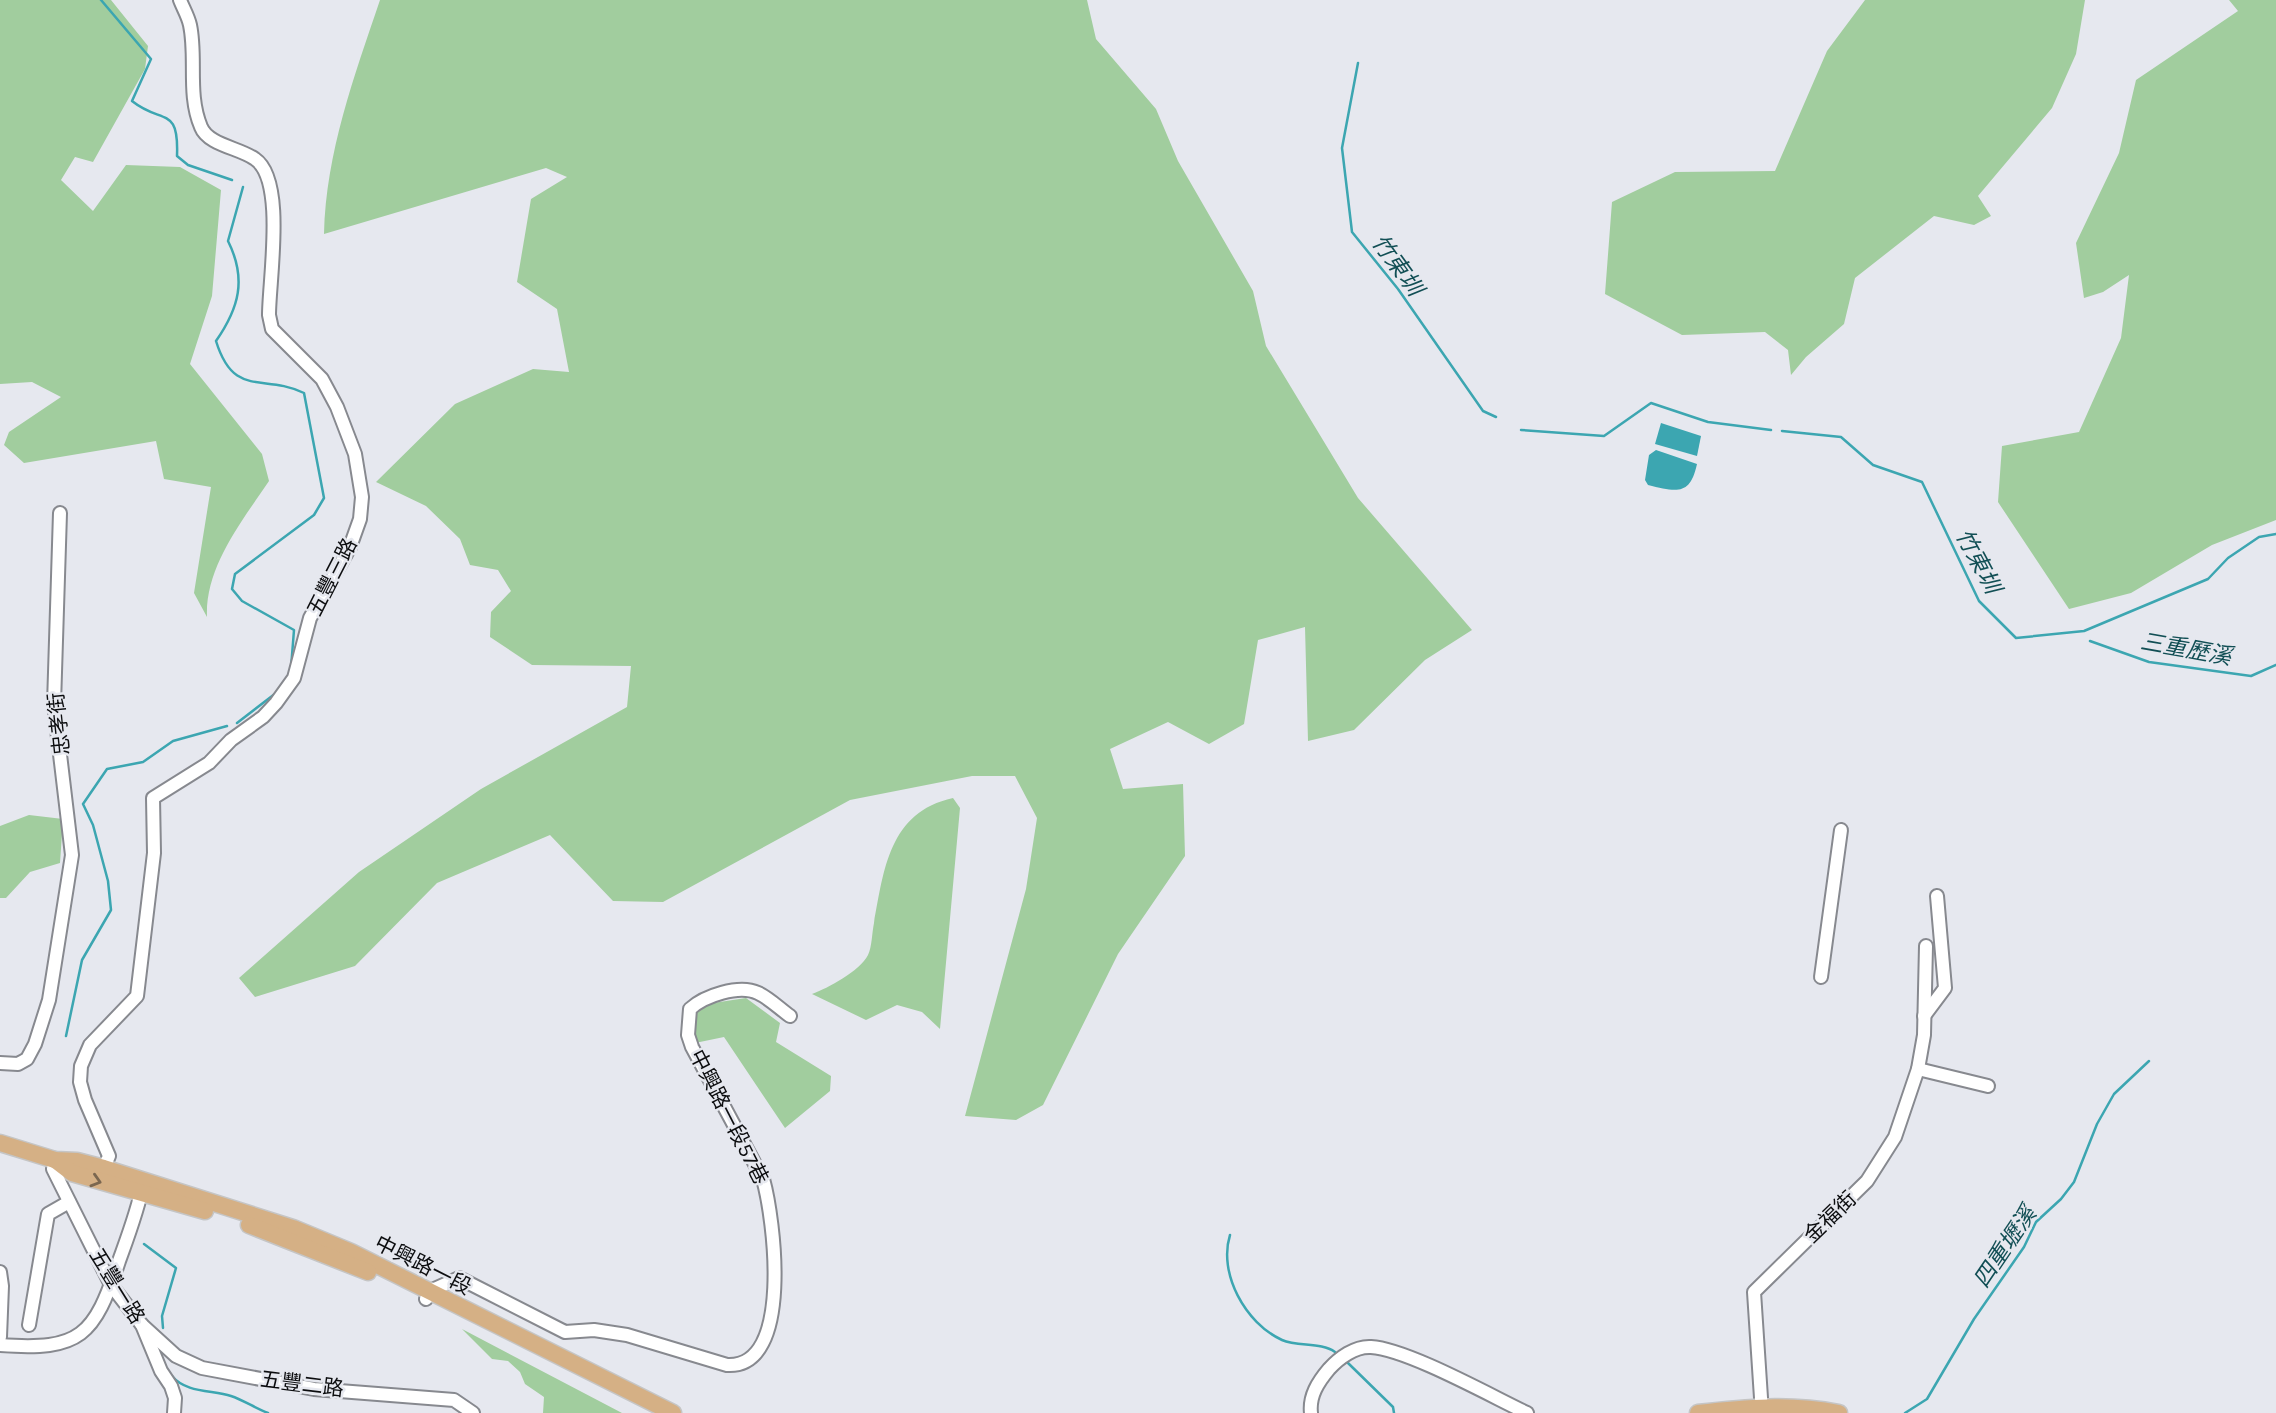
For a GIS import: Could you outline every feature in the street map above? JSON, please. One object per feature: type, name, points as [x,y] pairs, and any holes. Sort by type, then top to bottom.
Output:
[{"type":"main road","points":[[0,1143],[55,1160],[77,1161],[104,1168],[142,1188]]},
{"type":"main road","points":[[55,1160],[72,1173],[142,1188]]},
{"type":"main road","name":"中興路一段","points":[[142,1188],[293,1228],[352,1252],[488,1333],[649,1413]]},
{"type":"main road","name":"中興路一段","points":[[428,1295],[673,1413]]},
{"type":"main road","points":[[1698,1413],[1800,1406],[1839,1413]]},
{"type":"street","name":"五豐三路","points":[[104,1168],[109,1156],[85,1100],[80,1082],[81,1066],[90,1045],[137,996],[154,853],[153,798],[209,763],[231,740],[263,717],[294,678],[310,618],[350,547],[360,519],[362,497],[355,454],[329,391],[322,379],[272,329],[269,315],[272,239],[269,178],[258,160],[209,137],[201,128],[193,90],[190,23],[180,0]]},
{"type":"street","name":"忠孝街","points":[[0,1063],[18,1064],[27,1059],[35,1044],[49,1000],[72,855],[54,705],[60,513]]},
{"type":"street","points":[[1821,977],[1841,830]]},
{"type":"street","points":[[1924,1016],[1945,988],[1937,896]]},
{"type":"street","name":"金福街","points":[[1762,1409],[1754,1292],[1867,1181],[1895,1137],[1918,1069],[1924,1016],[1926,946]]},
{"type":"street","name":"中興路一段57巷","points":[[428,1295],[458,1278],[565,1332],[594,1330],[627,1335],[727,1365],[739,1365],[751,1359],[767,1338],[774,1280],[775,1248],[768,1196],[758,1168],[692,1047],[688,1022],[690,1009],[701,999],[737,992],[756,992],[790,1016]]},
{"type":"street","points":[[1918,1069],[1988,1086]]},
{"type":"street","name":"五豐一路","points":[[55,1160],[53,1169],[111,1285],[142,1325],[161,1371],[172,1386],[175,1398],[174,1413]]},
{"type":"street","points":[[0,1345],[53,1346],[79,1335],[96,1318],[111,1285],[142,1188]]},
{"type":"street","points":[[29,1325],[47,1214],[69,1202]]},
{"type":"street","points":[[0,1272],[0,1337]]},
{"type":"street","name":"五豐二路","points":[[142,1325],[176,1356],[202,1368],[314,1389],[454,1400],[473,1413]]},
{"type":"street","points":[[1311,1413],[1314,1390],[1333,1364],[1345,1355],[1370,1347],[1406,1357],[1527,1413]]},
{"type":"green space","points":[[0,0],[111,0],[148,46],[145,69],[93,162],[75,157],[61,180],[93,211],[126,165],[180,167],[221,190],[212,296],[190,364],[262,454],[269,481],[227,545],[212,580],[207,617],[194,593],[211,487],[164,479],[156,441],[24,463],[4,445],[9,432],[61,397],[32,382],[0,384]]},
{"type":"green space","points":[[380,0],[1087,0],[1096,39],[1156,109],[1178,161],[1253,291],[1266,346],[1358,498],[1472,630],[1425,660],[1354,730],[1308,741],[1305,627],[1258,640],[1244,724],[1209,744],[1168,722],[1110,749],[1123,789],[1183,784],[1185,856],[1118,954],[1043,1105],[1016,1120],[965,1116],[1026,889],[1037,818],[1015,776],[972,776],[850,800],[663,902],[613,901],[550,835],[437,883],[355,966],[255,997],[239,978],[359,872],[481,789],[627,707],[631,666],[532,665],[490,637],[491,612],[511,591],[498,570],[470,565],[460,539],[426,506],[376,482],[455,404],[533,369],[569,372],[557,309],[517,282],[531,199],[567,177],[546,168],[324,234],[336,144],[351,86]]},
{"type":"green space","points":[[1865,0],[2085,0],[2076,54],[2052,108],[1978,196],[1991,216],[1974,225],[1934,216],[1855,278],[1844,324],[1806,357],[1791,375],[1788,350],[1765,332],[1682,335],[1605,294],[1612,202],[1675,172],[1775,171],[1827,51]]},
{"type":"green space","points":[[2229,0],[2276,0],[2276,520],[2212,545],[2131,593],[2069,609],[1998,502],[2002,446],[2079,432],[2121,338],[2129,275],[2103,292],[2084,298],[2076,243],[2119,153],[2136,80],[2238,11]]},
{"type":"green space","points":[[953,798],[960,808],[940,1029],[922,1012],[897,1005],[866,1020],[812,994],[843,978],[864,961],[870,948],[882,883],[893,846],[915,816],[932,805]]},
{"type":"green space","points":[[29,815],[63,819],[60,863],[30,872],[6,898],[0,898],[0,826]]},
{"type":"green space","points":[[746,998],[780,1023],[776,1042],[831,1076],[830,1091],[785,1128],[724,1037],[695,1043],[692,1025],[698,1010],[713,1003]]},
{"type":"green space","points":[[462,1329],[622,1413],[543,1413],[544,1397],[525,1384],[520,1372],[508,1361],[492,1359]]},
{"type":"water","points":[[1661,423],[1701,436],[1697,456],[1655,444]]},
{"type":"water","points":[[1656,450],[1697,464],[1686,487],[1674,490],[1648,485],[1645,480],[1649,455]]},
{"type":"waterway","points":[[101,0],[151,59],[132,101],[172,123],[177,140],[177,156],[188,165],[232,180]]},
{"type":"waterway","name":"竹東圳","points":[[1358,63],[1342,148],[1352,232],[1398,289],[1483,411],[1496,417]]},
{"type":"waterway","points":[[243,187],[228,241],[237,268],[238,293],[230,317],[216,341],[223,359],[241,378],[289,387],[304,393],[324,498],[314,515],[235,574],[232,589],[242,601],[294,630],[291,668]]},
{"type":"waterway","name":"竹東圳","points":[[1521,430],[1604,436],[1651,403],[1708,422],[1771,430]]},
{"type":"waterway","name":"竹東圳","points":[[1782,431],[1841,437],[1873,465],[1922,482],[1979,601],[2016,638],[2084,631],[2208,579],[2228,558],[2259,537],[2276,534]]},
{"type":"waterway","name":"三重歷溪","points":[[2090,641],[2149,662],[2251,676],[2276,665]]},
{"type":"waterway","points":[[237,723],[276,693]]},
{"type":"waterway","points":[[66,1036],[82,960],[111,910],[108,881],[93,825],[83,804],[107,769],[143,762],[173,741],[227,726]]},
{"type":"waterway","name":"四重壢溪","points":[[1905,1413],[1927,1399],[1974,1319],[2024,1247],[2036,1222],[2061,1199],[2074,1182],[2097,1124],[2114,1094],[2149,1061]]},
{"type":"waterway","points":[[1230,1235],[1227,1250],[1231,1280],[1246,1309],[1257,1322],[1282,1340],[1323,1347],[1335,1352]]},
{"type":"waterway","points":[[144,1244],[176,1268],[162,1316],[163,1328]]},
{"type":"waterway","points":[[1348,1363],[1393,1407],[1394,1413]]},
{"type":"waterway","points":[[172,1376],[184,1385],[231,1396],[268,1413]]}]
